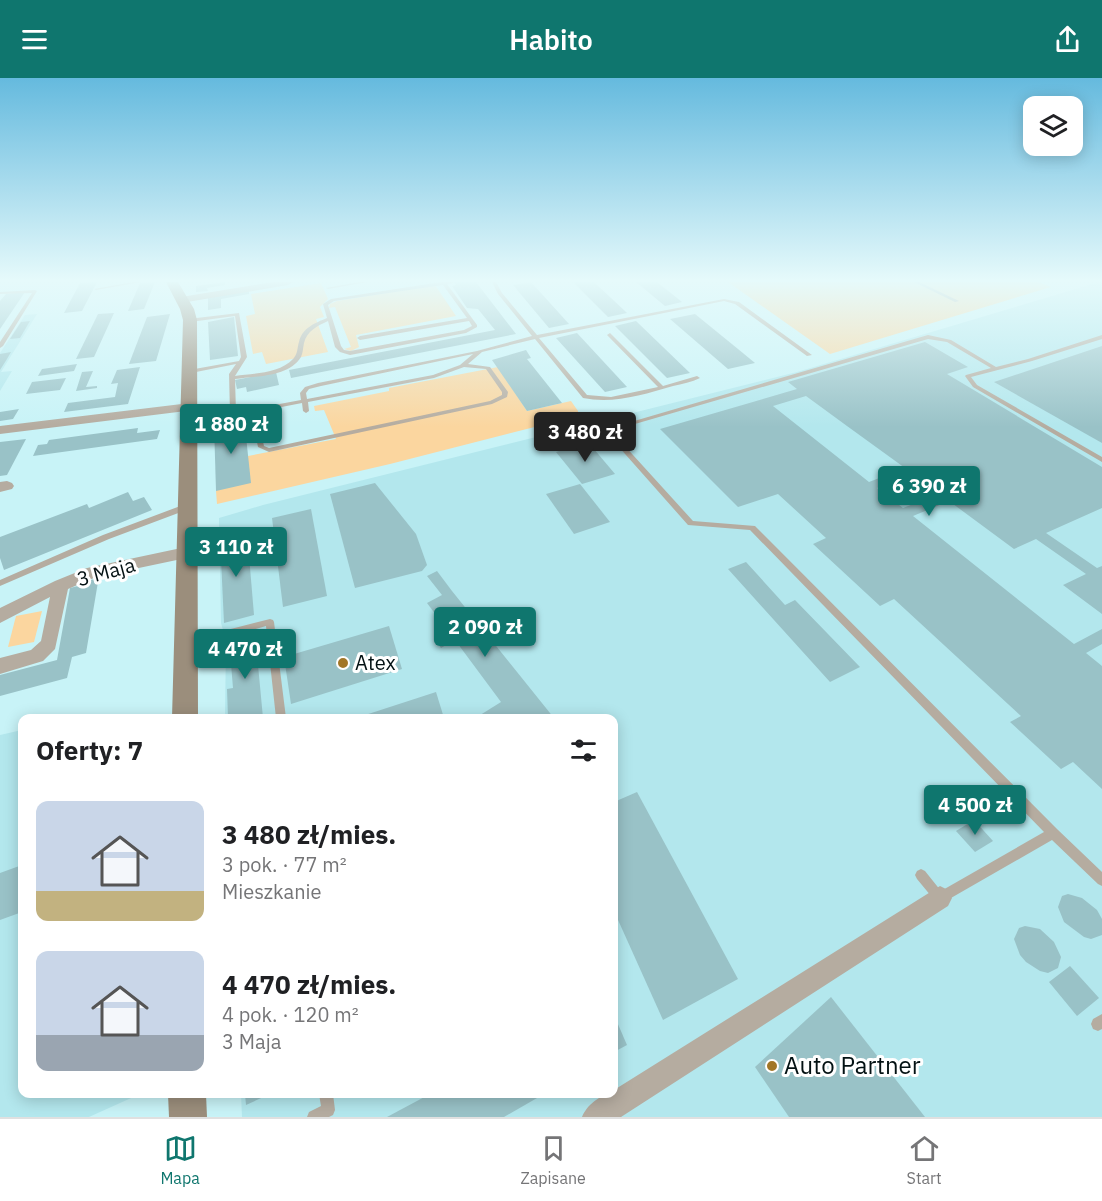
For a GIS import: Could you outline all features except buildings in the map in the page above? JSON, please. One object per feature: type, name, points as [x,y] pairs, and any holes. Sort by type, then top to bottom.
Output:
[{"type":"street","points":[[185,714],[186,507],[190,415],[190,330]]},
{"type":"street","points":[[0,430],[190,415]]},
{"type":"street","name":"3 Maja","points":[[0,616],[93,572],[186,553]]},
{"type":"street","name":"3 Maja","points":[[0,666],[37,656],[49,644],[62,585]]},
{"type":"street","points":[[597,1117],[940,898]]},
{"type":"street","points":[[188,1098],[188,1117]]},
{"type":"lane","points":[[0,346],[10,330]]},
{"type":"lane","points":[[233,414],[232,378],[244,357],[240,330]]},
{"type":"lane","points":[[232,378],[283,368],[293,363],[306,330]]},
{"type":"lane","points":[[333,330],[338,346],[342,351],[350,352],[467,330]]},
{"type":"lane","points":[[360,339],[405,330]]},
{"type":"lane","points":[[530,330],[584,396],[595,399],[627,395],[694,379],[684,374]]},
{"type":"lane","points":[[306,411],[303,393],[308,388],[320,384],[570,330]]},
{"type":"lane","points":[[605,330],[662,387]]},
{"type":"lane","points":[[775,330],[809,355]]},
{"type":"lane","points":[[994,368],[949,341],[928,337],[626,425],[619,431],[617,437],[620,445],[691,523],[752,528],[1102,880]]},
{"type":"lane","points":[[1102,337],[1030,360],[968,376],[975,386],[1102,460]]},
{"type":"lane","points":[[190,415],[233,414],[434,376],[463,365],[480,351]]},
{"type":"lane","points":[[191,371],[240,362]]},
{"type":"lane","points":[[253,410],[261,447],[269,450],[492,402],[504,396],[505,392],[488,368],[463,365]]},
{"type":"lane","points":[[621,388],[627,395]]},
{"type":"lane","points":[[0,583],[106,537],[186,507]]},
{"type":"lane","points":[[186,645],[270,622],[281,714]]},
{"type":"lane","points":[[921,875],[940,898],[1053,833]]},
{"type":"lane","points":[[314,1117],[328,1110],[326,1098]]},
{"type":"shaded area","points":[[15,330],[27,330],[1,372],[12,371],[0,391],[0,353]]},
{"type":"shaded area","points":[[249,330],[320,330],[328,352],[266,364],[262,352],[253,354]]},
{"type":"shaded area","points":[[344,330],[380,330],[356,335],[359,347],[351,351],[344,349],[351,347]]},
{"type":"shaded area","points":[[797,330],[908,330],[830,354]]},
{"type":"shaded area","points":[[936,330],[1102,330],[1102,1117],[242,1117],[241,1098],[618,1098],[618,714],[225,714],[226,641],[221,623],[219,518],[263,505],[797,372]]},
{"type":"shaded area","points":[[498,367],[527,411],[571,401],[578,411],[578,416],[390,464],[217,504],[216,491],[248,456],[336,439],[324,410],[315,411],[314,406],[389,391],[389,388]]},
{"type":"shaded area","points":[[42,611],[34,642],[8,647],[16,616]]},
{"type":"shaded area","points":[[18,731],[18,1098],[131,1098],[89,1117],[0,1117],[0,735]]},
{"type":"place","name":"Atex","points":[[343,663]]},
{"type":"place","name":"Auto Partner","points":[[772,1066]]}]
